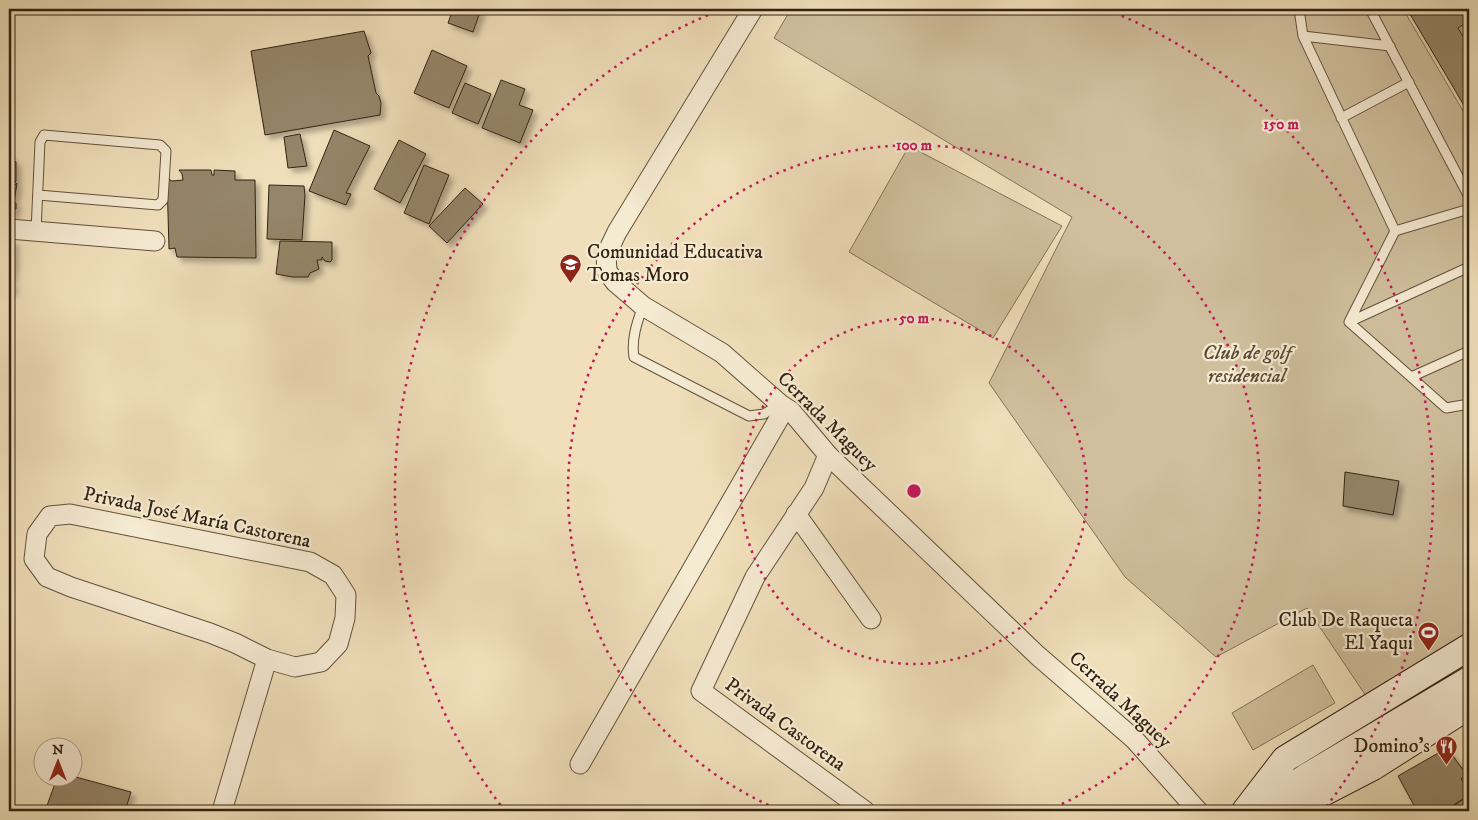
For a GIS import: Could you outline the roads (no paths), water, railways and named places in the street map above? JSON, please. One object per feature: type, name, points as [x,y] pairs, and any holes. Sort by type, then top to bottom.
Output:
[{"type":"street","name":"Cerrada Maguey","points":[[752,9],[617,232],[606,255],[607,271],[615,282],[643,306],[722,353],[782,406],[791,411],[828,456],[1037,655],[1134,738],[1198,811]]},
{"type":"street","points":[[9,229],[155,241]]},
{"type":"street","points":[[580,764],[782,406]]},
{"type":"street","name":"Privada Castorena","points":[[828,456],[814,488],[754,577],[701,691],[866,811]]},
{"type":"street","name":"Privada José María Castorena","points":[[70,514],[310,562],[333,575],[346,594],[345,618],[338,644],[321,662],[295,667],[267,659],[219,636],[71,587],[47,577],[34,559],[37,534],[50,516],[70,514]]},
{"type":"street","points":[[796,514],[871,619]]},
{"type":"street","points":[[1245,811],[1285,759],[1469,647]]},
{"type":"street","points":[[222,811],[267,659]]},
{"type":"street","points":[[1255,811],[1306,777],[1469,680]]},
{"type":"street","points":[[1288,811],[1373,767],[1469,706]]},
{"type":"lane","points":[[1299,9],[1303,36],[1396,231]]},
{"type":"lane","points":[[1370,9],[1469,197]]},
{"type":"lane","points":[[1303,36],[1390,46]]},
{"type":"lane","points":[[1341,118],[1409,82]]},
{"type":"lane","points":[[36,231],[40,142],[44,135],[160,145],[166,150],[163,200],[158,205],[38,195]]},
{"type":"lane","points":[[1349,322],[1396,231],[1469,209]]},
{"type":"lane","points":[[1349,322],[1469,266]]},
{"type":"lane","points":[[643,306],[637,324],[633,350],[634,357],[749,416],[764,414],[782,406]]},
{"type":"lane","points":[[1349,322],[1446,408],[1469,404]]},
{"type":"lane","points":[[1411,376],[1469,351]]},
{"type":"place","name":"Comunidad Educativa Tomas Moro","points":[[571,283]]},
{"type":"place","name":"Club De Raqueta El Yaqui","points":[[1429,651]]},
{"type":"place","name":"Domino's","points":[[1446,765]]},
{"type":"park label","name":"Club de golf residencial","points":[[1247,364]]}]
